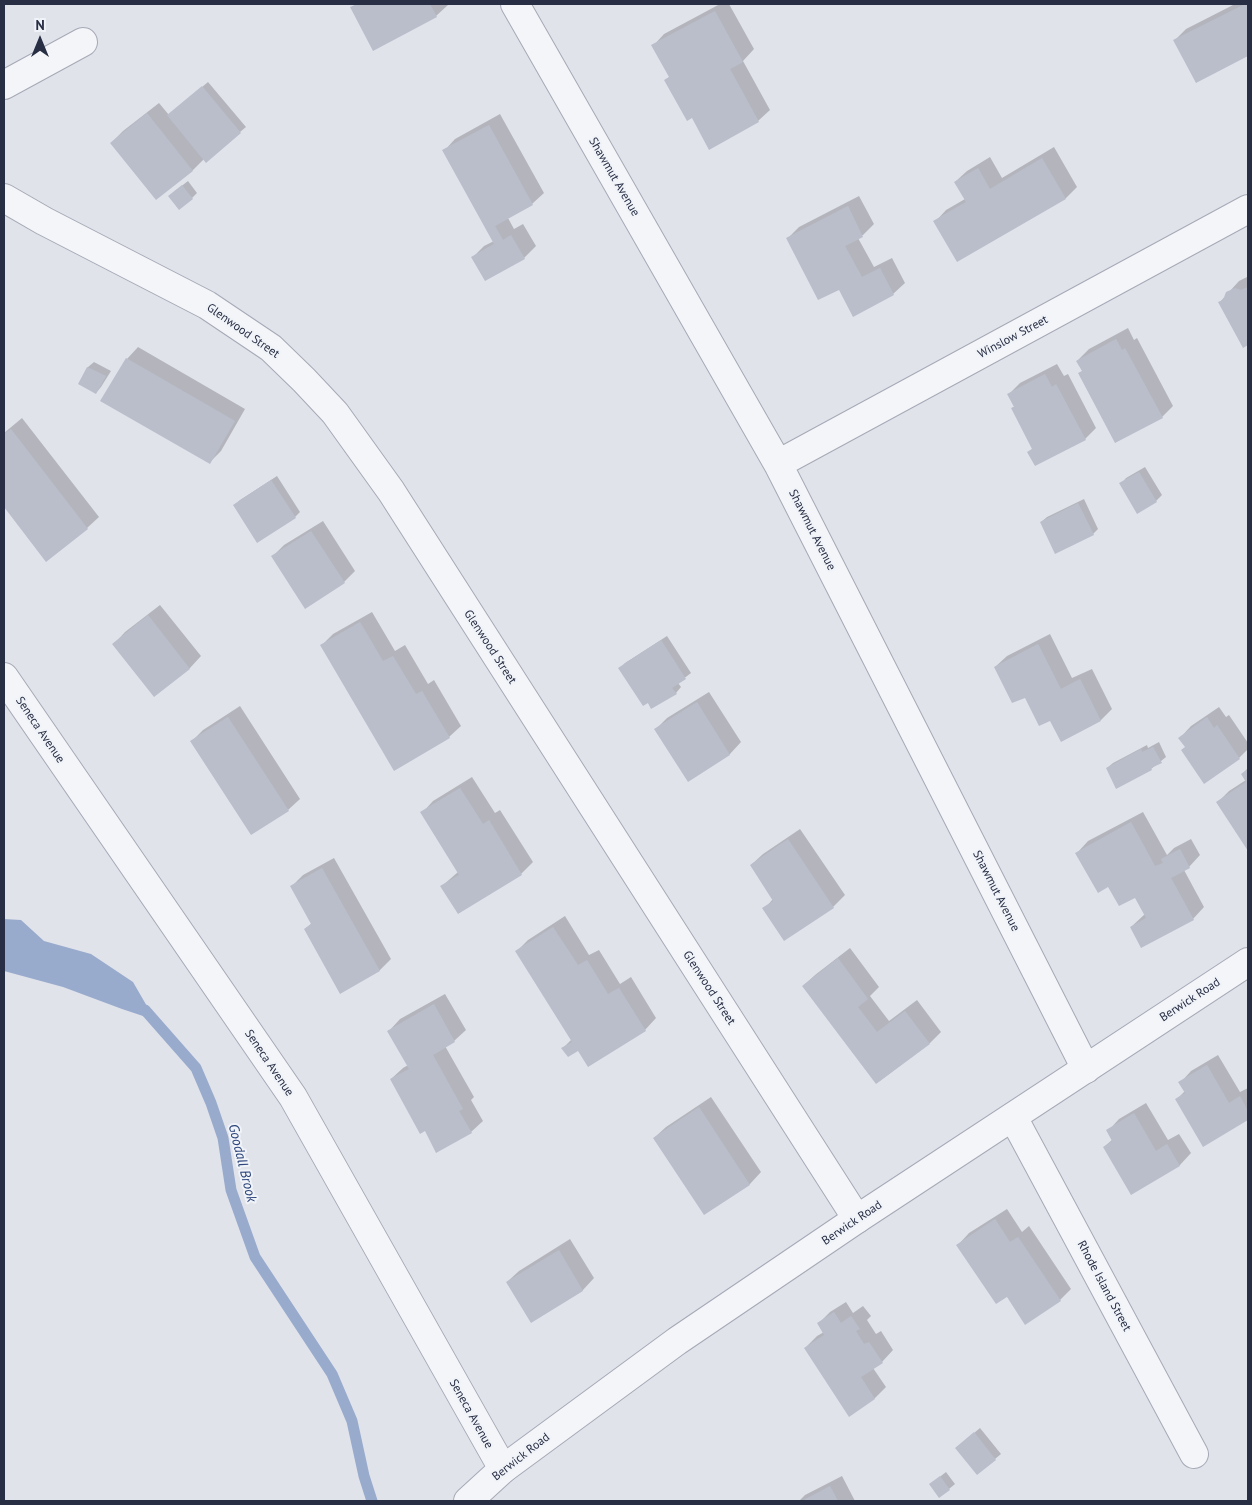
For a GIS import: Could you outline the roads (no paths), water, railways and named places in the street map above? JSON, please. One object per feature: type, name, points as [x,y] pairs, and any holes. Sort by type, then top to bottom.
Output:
[{"type":"street","name":"Shawmut Avenue","points":[[515,4],[778,464],[1086,1069]]},
{"type":"street","points":[[4,85],[83,42]]},
{"type":"street","name":"Glenwood Street","points":[[4,198],[44,221],[207,305],[271,348],[335,412],[396,500],[857,1219]]},
{"type":"street","name":"Winslow Street","points":[[778,464],[1248,209]]},
{"type":"street","name":"Seneca Avenue","points":[[4,677],[293,1098],[502,1469]]},
{"type":"street","name":"Berwick Road","points":[[468,1501],[502,1469],[677,1341],[857,1219],[1248,962]]},
{"type":"street","name":"Rhode Island Street","points":[[1013,1117],[1194,1454]]},
{"type":"water","points":[[4,919],[21,920],[44,941],[91,954],[133,982],[155,1020],[63,987],[4,971]]},
{"type":"waterway","name":"Goodall Brook","points":[[145,1010],[196,1068],[223,1138],[231,1190],[255,1257],[332,1374],[352,1421],[364,1476],[372,1501]]}]
